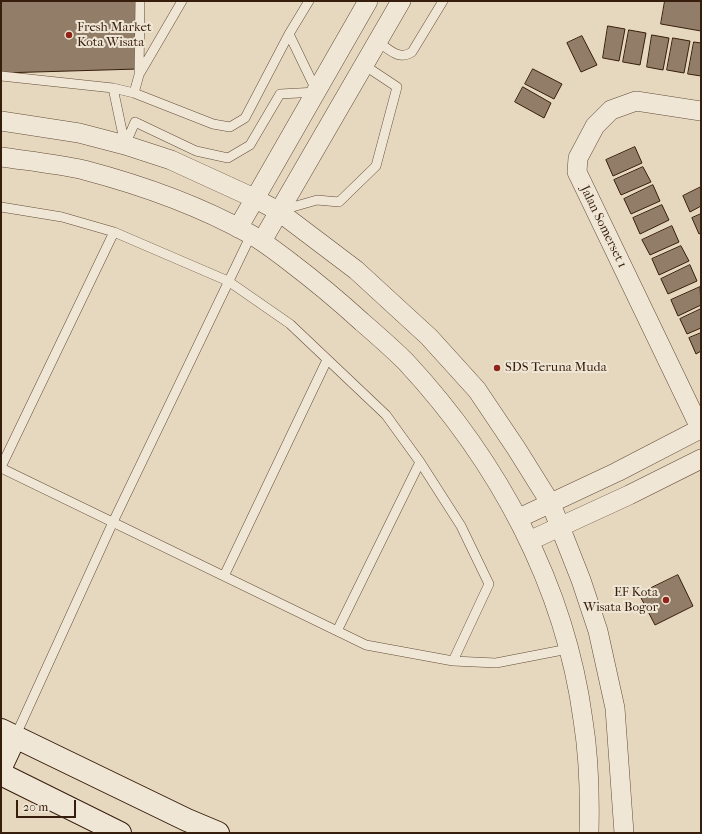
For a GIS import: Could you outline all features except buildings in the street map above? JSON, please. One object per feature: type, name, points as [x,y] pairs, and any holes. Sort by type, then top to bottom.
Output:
[{"type":"street","points":[[250,235],[254,198],[317,92],[368,1]]},
{"type":"street","points":[[250,235],[278,211],[401,1]]},
{"type":"street","name":"Jalan Somerset 1","points":[[701,111],[636,101],[612,110],[595,126],[578,158],[577,172],[701,429]]},
{"type":"street","points":[[1,121],[79,133],[125,145],[171,160],[254,198],[278,211],[356,270],[429,337],[477,390],[551,504],[561,527],[598,631],[615,708],[624,833]]},
{"type":"street","points":[[1,157],[82,170],[158,192],[250,235],[333,295],[405,361],[451,415],[490,468],[519,518],[552,599],[568,649],[583,718],[590,787],[589,833]]},
{"type":"street","points":[[519,518],[551,504],[701,429]]},
{"type":"street","points":[[529,541],[701,459]]},
{"type":"street","points":[[1,767],[8,734],[187,820],[218,833]]},
{"type":"street","points":[[1,774],[120,833]]},
{"type":"lane","points":[[139,75],[140,1]]},
{"type":"lane","points":[[134,93],[139,75],[182,1]]},
{"type":"lane","points":[[1,76],[113,88],[134,93],[213,124],[230,126],[245,118],[308,1]]},
{"type":"lane","points":[[378,42],[399,56],[406,56],[412,52],[443,1]]},
{"type":"lane","points":[[125,145],[135,122],[196,151],[228,158],[250,145],[280,94],[317,92],[289,34]]},
{"type":"lane","points":[[278,211],[316,200],[339,202],[376,166],[397,87],[364,65]]},
{"type":"lane","points":[[113,88],[125,145]]},
{"type":"lane","points":[[1,207],[62,216],[114,232],[228,281],[290,324],[386,414],[420,462],[461,526],[489,584],[453,661]]},
{"type":"lane","points":[[114,232],[1,468],[366,645],[453,661],[496,663],[568,649]]},
{"type":"lane","points":[[8,734],[250,235]]},
{"type":"lane","points":[[224,576],[327,360]]},
{"type":"lane","points":[[337,631],[420,462]]},
{"type":"place","name":"Fresh Market Kota Wisata","points":[[69,35]]},
{"type":"place","name":"SDS Teruna Muda","points":[[497,368]]},
{"type":"place","name":"EF Kota Wisata Bogor","points":[[666,600]]}]
